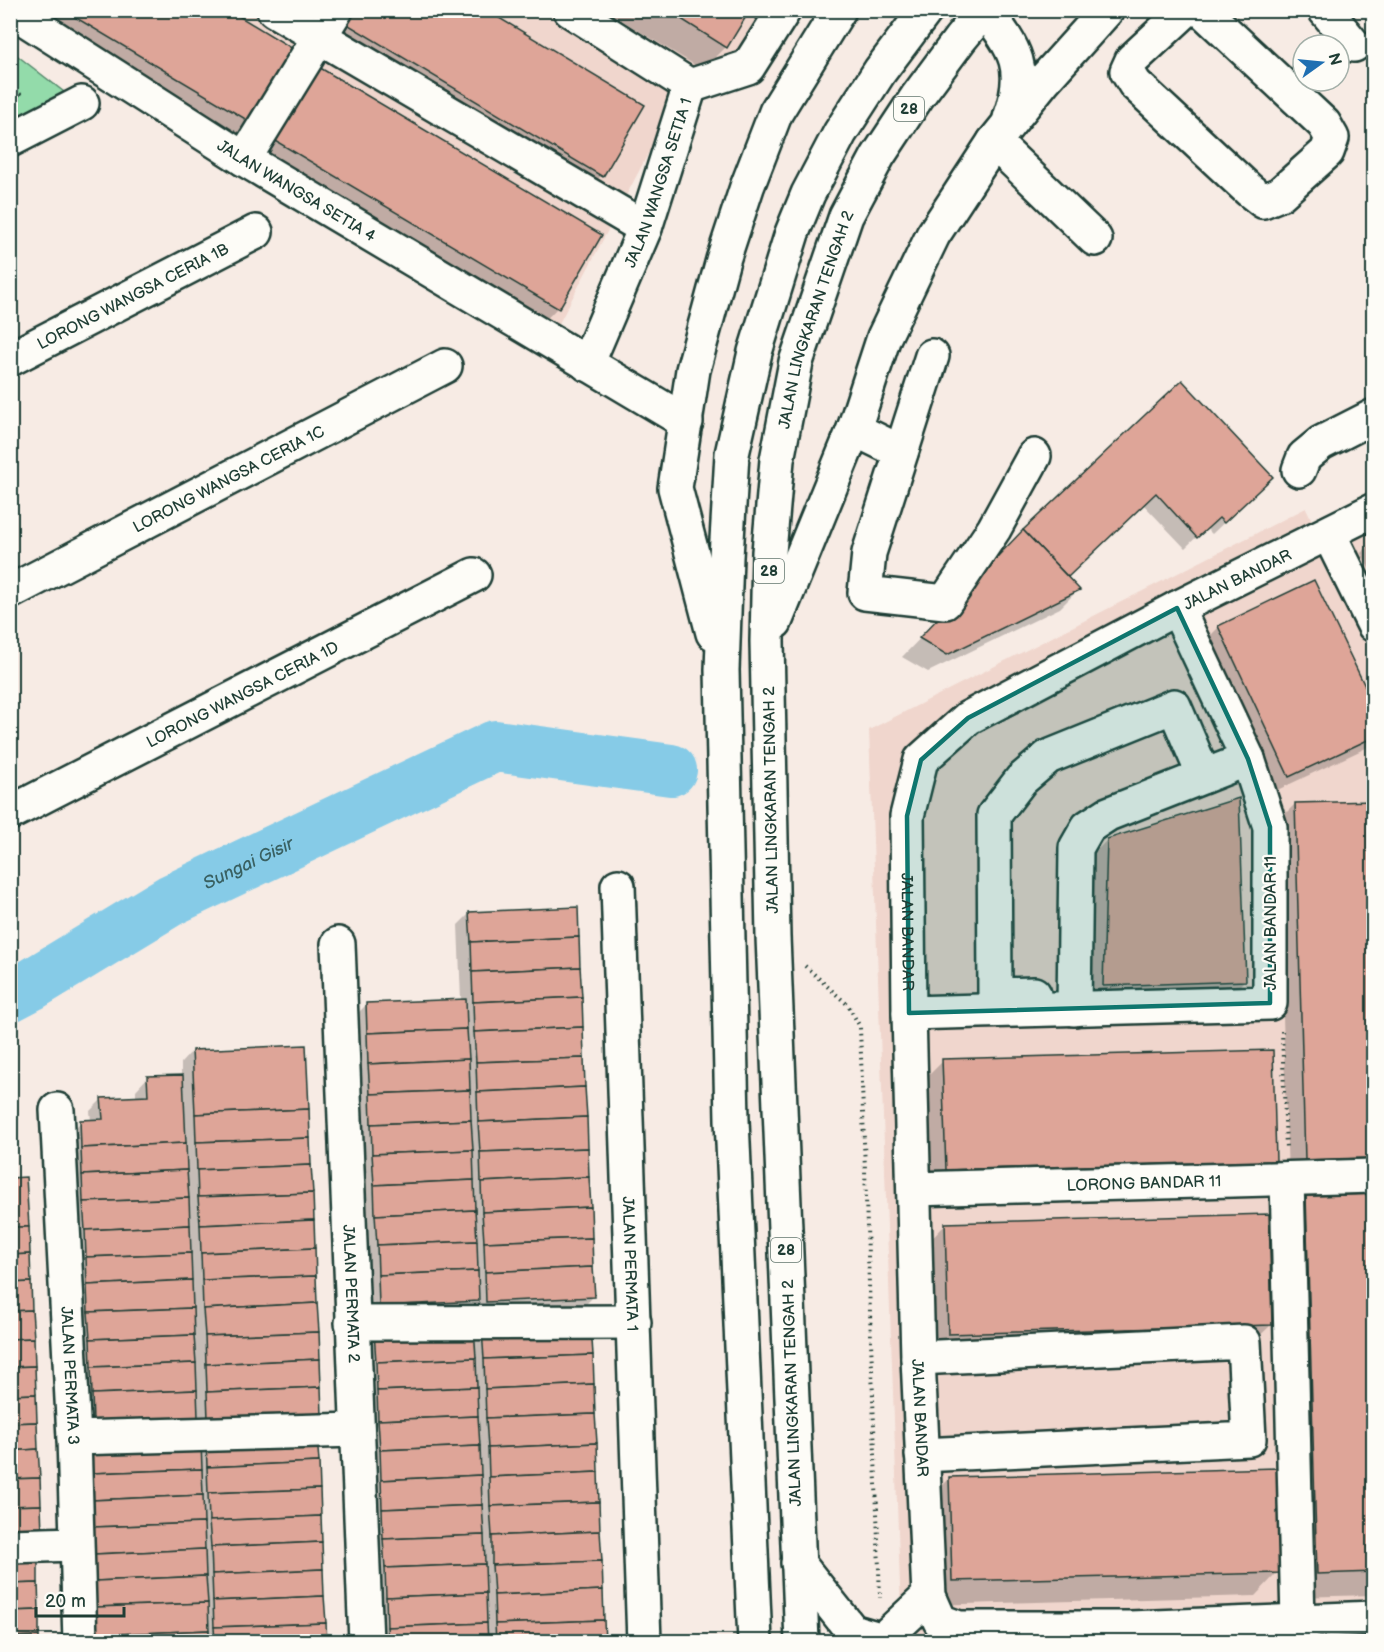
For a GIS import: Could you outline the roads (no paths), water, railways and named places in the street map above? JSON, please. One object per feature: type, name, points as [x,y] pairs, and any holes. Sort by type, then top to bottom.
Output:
[{"type":"main road","name":"JALAN WANGSA SETIA 4","points":[[11,10],[244,159],[686,422]]},
{"type":"main road","points":[[274,10],[328,24],[645,228]]},
{"type":"main road","points":[[570,10],[690,86]]},
{"type":"main road","name":"JALAN WANGSA SETIA 1","points":[[587,364],[645,228],[690,86],[748,67],[783,10]]},
{"type":"main road","points":[[722,670],[675,488],[693,369],[723,260],[747,187],[776,112],[839,10]]},
{"type":"main road","points":[[755,1641],[732,1120],[722,670],[732,454],[755,352],[792,233],[808,194],[840,133],[880,71],[926,10]]},
{"type":"main road","points":[[985,10],[1008,39],[1019,67],[1018,92],[1001,134]]},
{"type":"main road","name":"JALAN LINGKARAN TENGAH 2","points":[[802,1641],[773,937],[767,641],[769,552],[777,460],[796,362],[846,216],[878,156],[917,96],[985,10]]},
{"type":"main road","points":[[767,641],[854,429],[884,337],[933,235],[1001,134],[1044,80],[1107,10]]},
{"type":"main road","points":[[1186,10],[1132,60],[1127,71],[1135,84],[1263,201],[1280,194],[1327,152],[1332,138],[1324,124],[1202,10]]},
{"type":"main road","points":[[1325,10],[1354,45]]},
{"type":"main road","points":[[244,159],[328,24]]},
{"type":"main road","points":[[10,140],[82,103]]},
{"type":"main road","points":[[1001,134],[1095,239]]},
{"type":"main road","name":"LORONG WANGSA CERIA 1B","points":[[10,359],[256,232]]},
{"type":"main road","points":[[932,356],[869,553],[865,593],[945,602],[994,529],[1034,456]]},
{"type":"main road","name":"LORONG WANGSA CERIA 1C","points":[[10,592],[445,366]]},
{"type":"main road","points":[[1299,470],[1304,457],[1321,442],[1374,416]]},
{"type":"main road","points":[[854,429],[902,452]]},
{"type":"main road","name":"JALAN BANDAR","points":[[934,1609],[922,1455],[909,1013],[907,816],[921,760],[968,718],[1177,608],[1374,510]]},
{"type":"main road","points":[[1329,534],[1374,625]]},
{"type":"main road","name":"LORONG WANGSA CERIA 1D","points":[[10,813],[474,575]]},
{"type":"main road","name":"JALAN BANDAR 11","points":[[909,1013],[1074,1001],[1270,1004],[1270,827],[1248,759],[1177,608]]},
{"type":"main road","points":[[1204,776],[1174,706],[1048,757],[1021,780],[994,815],[995,995],[1074,1001],[1076,848],[1088,827],[1108,814],[1248,759]]},
{"type":"main road","name":"JALAN PERMATA 1","points":[[618,886],[644,1641]]},
{"type":"main road","name":"JALAN PERMATA 2","points":[[338,944],[366,1641]]},
{"type":"main road","name":"JALAN PERMATA 3","points":[[57,1110],[74,1438],[80,1641]]},
{"type":"main road","name":"LORONG BANDAR 11","points":[[914,1189],[1374,1176]]},
{"type":"main road","points":[[1287,1179],[1298,1621]]},
{"type":"main road","points":[[352,1323],[634,1322]]},
{"type":"main road","points":[[918,1358],[1244,1342],[1249,1440],[922,1455]]},
{"type":"main road","points":[[74,1438],[357,1430]]},
{"type":"main road","points":[[10,1546],[76,1544]]},
{"type":"main road","points":[[798,1563],[852,1631],[886,1640],[934,1609],[959,1628],[1130,1635]]},
{"type":"main road","points":[[1064,1641],[1298,1621],[1374,1618]]},
{"type":"waterway","name":"Sungai Gisir","points":[[10,996],[171,900],[495,746],[671,770]]}]
